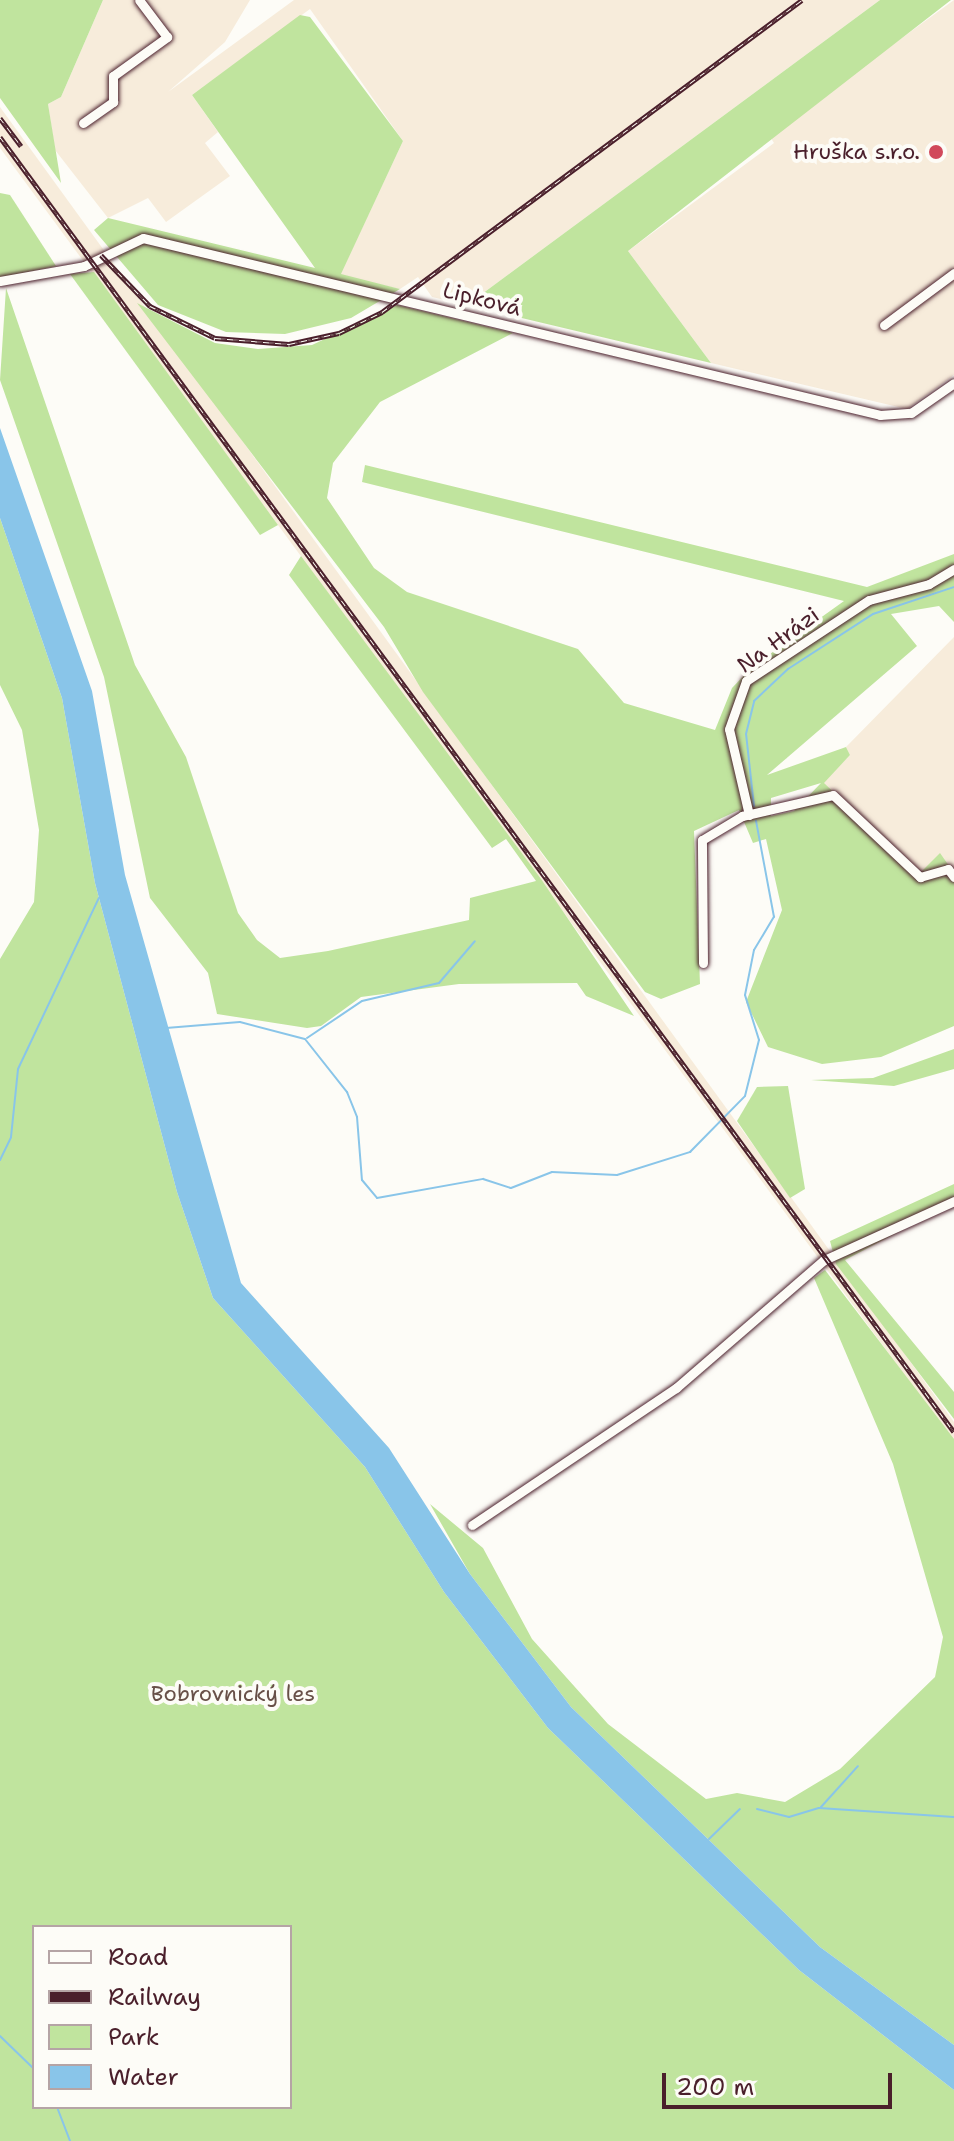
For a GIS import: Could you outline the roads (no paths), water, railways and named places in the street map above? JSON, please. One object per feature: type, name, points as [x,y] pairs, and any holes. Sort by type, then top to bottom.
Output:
[{"type":"street","points":[[83,123],[113,102],[113,76],[167,37],[139,0]]},
{"type":"street","name":"Lipková","points":[[0,281],[84,266],[143,238],[880,415],[911,413],[954,383]]},
{"type":"street","points":[[884,325],[954,273]]},
{"type":"street","name":"Na Hrázi","points":[[749,815],[729,729],[746,681],[869,600],[929,584],[954,569]]},
{"type":"street","points":[[703,963],[702,840],[749,815],[833,795],[920,877],[948,869],[954,877]]},
{"type":"street","points":[[472,1525],[676,1388],[824,1260],[954,1201]]},
{"type":"water","points":[[0,428],[92,691],[125,875],[241,1283],[389,1448],[470,1574],[571,1707],[820,1947],[954,2045],[954,2090],[799,1970],[548,1728],[444,1592],[365,1467],[213,1298],[177,1192],[95,883],[62,698],[0,518]]},
{"type":"waterway","points":[[754,806],[746,734],[754,701],[788,669],[873,614],[954,587]]},
{"type":"waterway","points":[[166,1028],[240,1022],[305,1039],[347,1092],[357,1117],[362,1180],[377,1198],[483,1179],[511,1188],[552,1172],[617,1175],[690,1152],[745,1096],[759,1040],[745,995],[754,950],[774,917],[756,821]]},
{"type":"waterway","points":[[0,1160],[11,1137],[18,1069],[99,898]]},
{"type":"waterway","points":[[307,1038],[362,1001],[439,983],[475,941]]},
{"type":"waterway","points":[[821,1807],[858,1766]]},
{"type":"waterway","points":[[757,1809],[789,1817],[819,1808],[954,1817]]},
{"type":"waterway","points":[[709,1839],[740,1809]]},
{"type":"waterway","points":[[0,2036],[32,2067]]},
{"type":"waterway","points":[[58,2109],[70,2141]]},
{"type":"railway","points":[[101,255],[150,306],[215,338],[289,344],[339,333],[382,312],[802,0]]},
{"type":"railway","points":[[0,118],[21,146]]},
{"type":"railway","points":[[0,137],[954,1432]]},
{"type":"place","name":"Hruška s.r.o.","points":[[936,152]]},
{"type":"park label","name":"Bobrovnický les","points":[[233,1694]]}]
